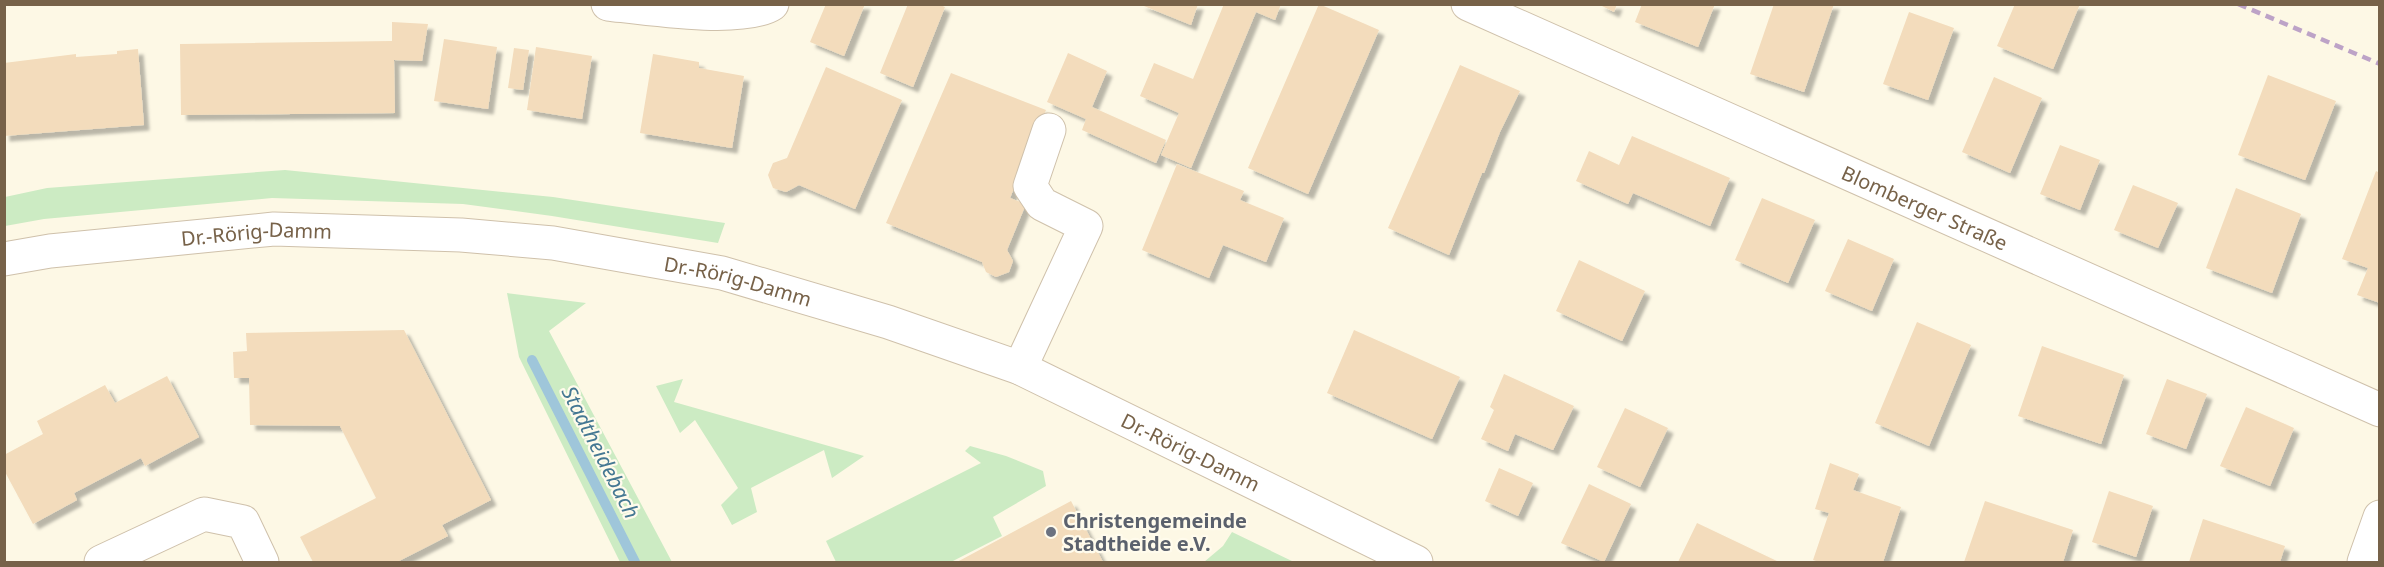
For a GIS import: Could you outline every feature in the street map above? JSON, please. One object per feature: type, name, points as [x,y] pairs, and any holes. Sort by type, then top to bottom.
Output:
[{"type":"street","points":[[608,4],[732,15],[764,10],[772,4]]},
{"type":"street","name":"Blomberger Straße","points":[[1468,4],[2379,411]]},
{"type":"street","points":[[1020,368],[1086,226],[1042,204],[1030,186],[1049,130]]},
{"type":"street","name":"Dr.-Rörig-Damm","points":[[4,259],[50,251],[274,229],[461,235],[553,243],[722,273],[888,322],[1020,368],[1401,559]]},
{"type":"street","points":[[101,562],[204,514],[243,522],[262,562]]},
{"type":"street","points":[[2365,562],[2379,517]]},
{"type":"green space","points":[[285,170],[553,197],[725,223],[718,243],[463,204],[272,198],[44,219],[5,226],[5,197],[47,188]]},
{"type":"green space","points":[[507,293],[586,303],[549,331],[672,562],[620,562],[519,357]]},
{"type":"green space","points":[[683,379],[674,402],[864,456],[832,478],[824,450],[751,488],[757,512],[732,525],[721,505],[738,488],[695,420],[680,433],[656,386]]},
{"type":"green space","points":[[970,446],[1006,456],[1043,471],[1046,486],[993,517],[1002,536],[951,562],[836,562],[826,541],[981,463],[965,451]]},
{"type":"green space","points":[[1232,532],[1294,562],[1204,562],[1223,546]]},
{"type":"building","points":[[826,4],[865,4],[844,56],[810,42]]},
{"type":"building","points":[[908,4],[938,4],[945,7],[913,87],[880,73]]},
{"type":"building","points":[[1139,4],[1198,4],[1191,25]]},
{"type":"building","points":[[1224,4],[1281,4],[1275,20],[1256,12],[1191,168],[1161,155],[1179,113],[1140,96],[1154,63],[1193,79]]},
{"type":"building","points":[[1319,4],[1379,30],[1308,194],[1248,168]]},
{"type":"building","points":[[1598,4],[1617,4],[1614,12]]},
{"type":"building","points":[[1642,4],[1715,4],[1698,47],[1635,22]]},
{"type":"building","points":[[1774,4],[1834,4],[1804,92],[1750,74]]},
{"type":"building","points":[[2015,4],[2080,4],[2053,69],[1997,46]]},
{"type":"building","points":[[1909,12],[1954,28],[1928,100],[1883,84]]},
{"type":"building","points":[[392,22],[428,24],[422,61],[394,60],[395,113],[181,115],[180,44],[392,41]]},
{"type":"building","points":[[444,39],[497,47],[488,109],[434,101]]},
{"type":"building","points":[[536,47],[592,56],[582,119],[527,110]]},
{"type":"building","points":[[514,48],[529,50],[523,90],[508,88]]},
{"type":"building","points":[[138,49],[144,125],[4,136],[4,63],[76,54],[76,57],[117,54],[117,51]]},
{"type":"building","points":[[1068,53],[1107,71],[1092,107],[1166,140],[1156,163],[1082,130],[1086,119],[1047,102]]},
{"type":"building","points":[[653,54],[699,62],[699,68],[744,76],[732,148],[640,133]]},
{"type":"building","points":[[1460,65],[1520,91],[1500,132],[1484,173],[1482,173],[1449,255],[1388,228]]},
{"type":"building","points":[[826,67],[902,100],[855,209],[799,185],[786,192],[773,188],[768,175],[773,163],[787,158]]},
{"type":"building","points":[[951,73],[1046,110],[1010,198],[1026,204],[1007,250],[1013,261],[1009,272],[996,277],[986,272],[982,262],[886,223]]},
{"type":"building","points":[[2268,75],[2336,101],[2305,180],[2238,155]]},
{"type":"building","points":[[1994,77],[2042,98],[2010,173],[1962,152]]},
{"type":"building","points":[[1632,136],[1730,178],[1710,226],[1633,193],[1628,204],[1576,181],[1589,151],[1619,165]]},
{"type":"building","points":[[2060,145],[2100,160],[2080,210],[2040,194]]},
{"type":"building","points":[[1177,164],[1244,191],[1240,200],[1284,218],[1266,262],[1223,245],[1209,278],[1142,250]]},
{"type":"building","points":[[2376,171],[2380,173],[2380,303],[2357,295],[2368,268],[2342,259]]},
{"type":"building","points":[[2133,185],[2178,203],[2158,248],[2114,230]]},
{"type":"building","points":[[2236,188],[2301,214],[2272,293],[2206,268]]},
{"type":"building","points":[[1762,198],[1815,220],[1788,283],[1735,260]]},
{"type":"building","points":[[1848,239],[1894,259],[1872,311],[1825,291]]},
{"type":"building","points":[[1579,260],[1645,291],[1622,341],[1556,311]]},
{"type":"building","points":[[1917,322],[1971,345],[1929,446],[1875,423]]},
{"type":"building","points":[[404,330],[491,500],[442,525],[448,536],[397,562],[313,562],[300,537],[376,498],[340,426],[250,425],[249,378],[234,378],[233,352],[247,351],[246,333]]},
{"type":"building","points":[[1354,330],[1460,377],[1432,439],[1327,393]]},
{"type":"building","points":[[2042,346],[2124,375],[2101,444],[2018,416]]},
{"type":"building","points":[[1504,374],[1574,406],[1553,450],[1515,434],[1508,451],[1481,439],[1494,410],[1490,407]]},
{"type":"building","points":[[167,376],[199,437],[145,466],[141,458],[74,493],[77,500],[33,524],[4,470],[4,455],[43,434],[37,421],[105,385],[115,403]]},
{"type":"building","points":[[2167,379],[2207,394],[2186,449],[2146,434]]},
{"type":"building","points":[[2246,407],[2294,428],[2270,486],[2220,466]]},
{"type":"building","points":[[1625,408],[1668,428],[1640,487],[1597,467]]},
{"type":"building","points":[[1830,463],[1859,474],[1853,490],[1901,507],[1883,562],[1819,562],[1813,560],[1829,513],[1815,509]]},
{"type":"building","points":[[1499,468],[1533,483],[1518,516],[1485,501]]},
{"type":"building","points":[[1589,484],[1631,504],[1604,562],[1561,543]]},
{"type":"building","points":[[2109,491],[2153,506],[2136,557],[2092,542]]},
{"type":"building","name":"Christengemeinde Stadtheide e.V.","points":[[1071,501],[1103,562],[957,562]]},
{"type":"building","points":[[1985,501],[2073,530],[2063,562],[1964,562]]},
{"type":"building","points":[[2203,519],[2285,546],[2280,562],[2189,562]]},
{"type":"building","points":[[1697,523],[1779,562],[1678,562]]},
{"type":"waterway","name":"Stadtheidebach","points":[[532,360],[635,562]]},
{"type":"railway","points":[[2238,4],[2380,64]]},
{"type":"place","name":"Christengemeinde Stadtheide e.V.","points":[[1051,532]]}]
